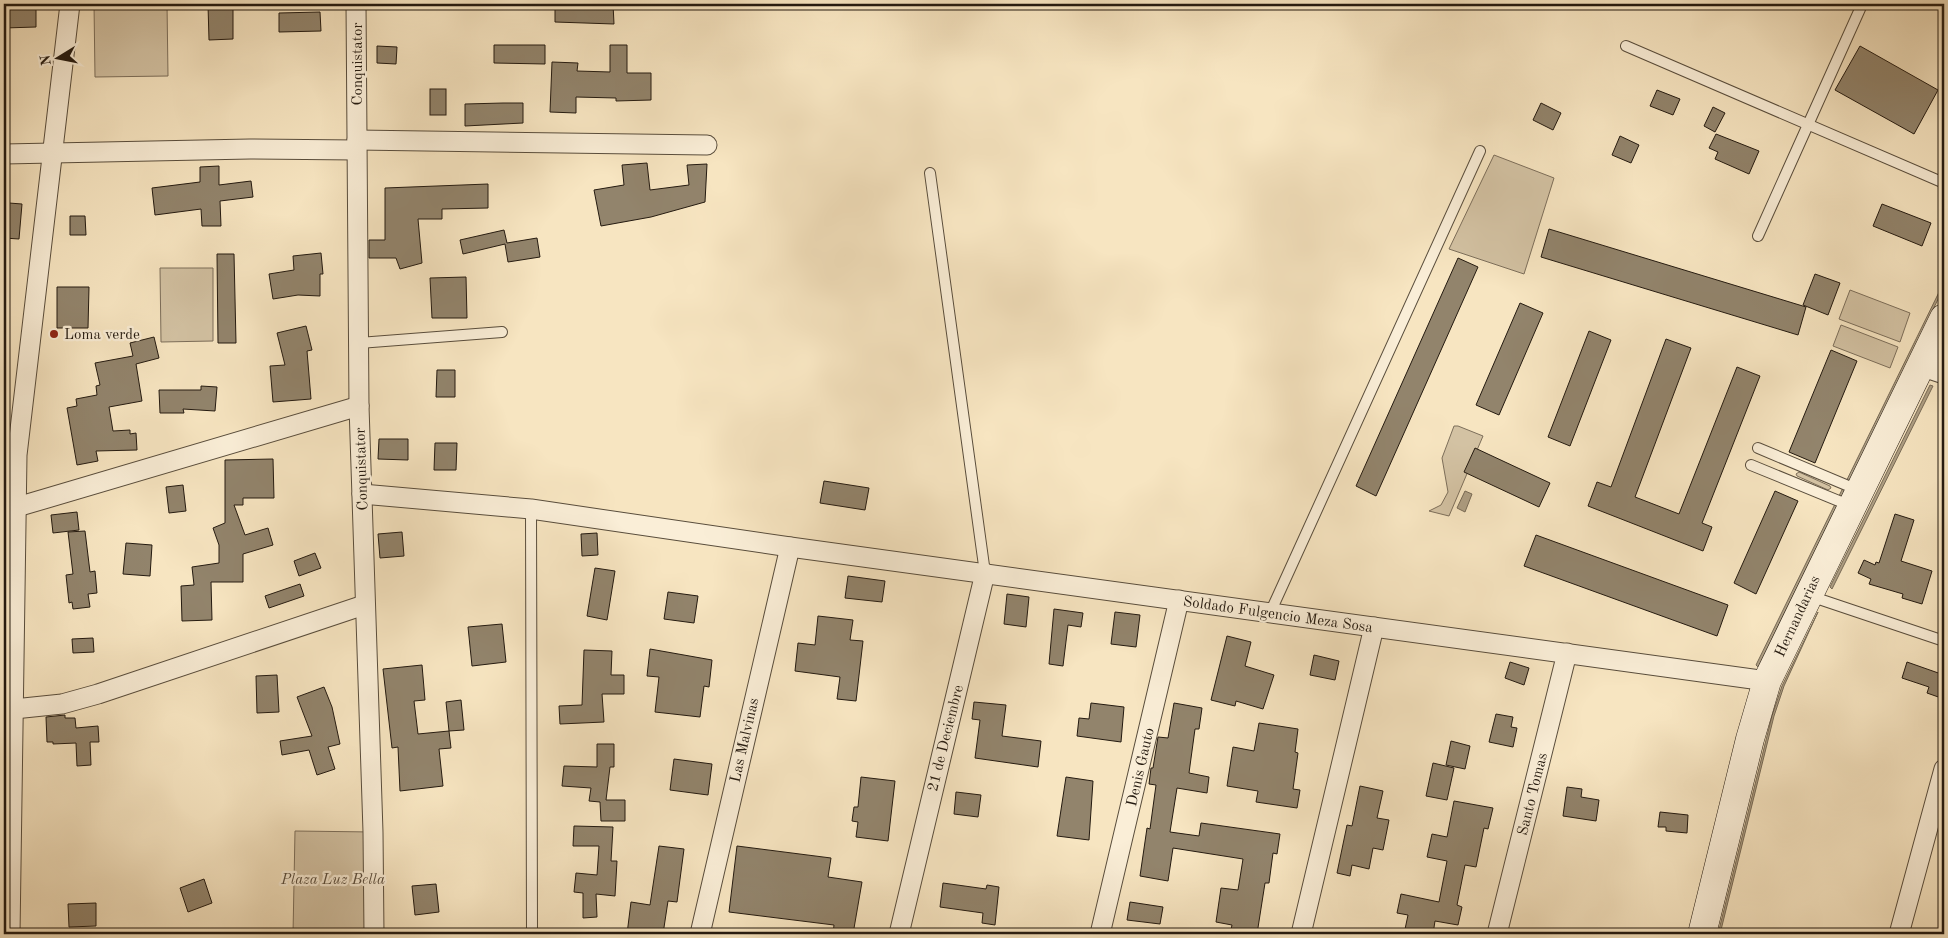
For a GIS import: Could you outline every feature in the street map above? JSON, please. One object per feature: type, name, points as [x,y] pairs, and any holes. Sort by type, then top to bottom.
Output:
[{"type":"street","points":[[10,934],[14,709],[10,645],[17,508],[17,456],[70,4]]},
{"type":"street","name":"Conquistator","points":[[356,4],[359,406],[364,605],[373,832],[374,934]]},
{"type":"street","points":[[4,154],[357,145],[707,145]]},
{"type":"street","name":"Hernandarias","points":[[1702,934],[1750,739],[1767,681],[1855,498],[1932,370],[1944,318]]},
{"type":"street","points":[[17,508],[359,406]]},
{"type":"street","name":"Soldado Fulgencio Meza Sosa","points":[[362,494],[531,509],[790,547],[1767,681]]},
{"type":"street","name":"Las Malvinas","points":[[700,934],[790,547]]},
{"type":"street","name":"21 de Deciembre","points":[[899,934],[985,573]]},
{"type":"street","name":"Denis Gauto","points":[[1100,934],[1180,600]]},
{"type":"street","points":[[14,709],[62,704],[98,694],[364,605]]},
{"type":"street","points":[[1301,934],[1374,627]]},
{"type":"street","name":"Santo Tomas","points":[[1497,934],[1567,653]]},
{"type":"street","points":[[1899,934],[1944,769]]},
{"type":"lane","points":[[1758,236],[1860,9]]},
{"type":"lane","points":[[1626,46],[1944,183]]},
{"type":"lane","points":[[1270,613],[1480,151]]},
{"type":"lane","points":[[930,173],[985,573]]},
{"type":"lane","points":[[359,344],[502,332]]},
{"type":"lane","points":[[1758,448],[1855,498]]},
{"type":"lane","points":[[1751,465],[1855,498]]},
{"type":"lane","points":[[531,509],[532,934]]},
{"type":"lane","points":[[1807,595],[1944,641]]},
{"type":"green space","points":[[94,4],[167,4],[168,76],[95,77]]},
{"type":"green space","points":[[1494,155],[1554,178],[1524,274],[1449,249]]},
{"type":"green space","points":[[160,268],[213,268],[213,341],[161,342]]},
{"type":"green space","points":[[1850,290],[1910,313],[1900,342],[1839,319]]},
{"type":"green space","points":[[1841,325],[1898,347],[1890,368],[1833,346]]},
{"type":"green space","points":[[1454,426],[1483,436],[1449,516],[1429,511],[1441,505],[1448,492],[1442,458]]},
{"type":"green space","points":[[1799,472],[1831,488],[1828,490],[1797,476],[1796,474]]},
{"type":"green space","name":"Plaza Luz Bella","points":[[295,831],[373,832],[373,934],[293,934]]},
{"type":"shaded area","points":[[1944,282],[1944,287],[1758,667],[1756,665]]},
{"type":"shaded area","points":[[1930,385],[1933,386],[1832,589],[1830,587]]},
{"type":"shaded area","points":[[1465,491],[1472,494],[1465,512],[1457,508]]},
{"type":"shaded area","points":[[1818,612],[1784,686],[1774,716],[1720,934],[1718,934],[1772,716],[1782,686]]},
{"type":"building","points":[[555,4],[613,4],[614,24],[555,22]]},
{"type":"building","points":[[208,5],[233,5],[233,39],[209,40]]},
{"type":"building","points":[[4,6],[36,6],[36,27],[4,28]]},
{"type":"building","points":[[320,12],[321,31],[279,32],[279,13]]},
{"type":"building","points":[[494,45],[545,45],[545,64],[494,63]]},
{"type":"building","points":[[610,45],[627,45],[627,73],[651,73],[651,100],[616,101],[616,98],[576,97],[576,113],[550,112],[552,62],[578,63],[577,71],[610,72]]},
{"type":"building","points":[[377,46],[397,47],[396,64],[377,63]]},
{"type":"building","points":[[1860,46],[1938,90],[1914,134],[1835,90]]},
{"type":"building","points":[[430,89],[446,89],[446,115],[430,115]]},
{"type":"building","points":[[1657,90],[1680,99],[1673,115],[1650,106]]},
{"type":"building","points":[[523,103],[523,123],[465,126],[465,104]]},
{"type":"building","points":[[1541,103],[1561,113],[1553,130],[1533,120]]},
{"type":"building","points":[[1713,107],[1725,113],[1715,132],[1704,126]]},
{"type":"building","points":[[1716,134],[1759,151],[1749,174],[1715,159],[1718,152],[1709,148]]},
{"type":"building","points":[[1620,136],[1639,145],[1631,163],[1612,155]]},
{"type":"building","points":[[647,163],[650,190],[689,185],[687,165],[707,164],[705,202],[651,217],[601,226],[594,190],[624,185],[622,165]]},
{"type":"building","points":[[219,166],[219,185],[251,181],[253,197],[220,201],[221,226],[202,226],[201,209],[155,215],[152,188],[200,182],[200,167]]},
{"type":"building","points":[[488,184],[488,208],[442,209],[442,219],[418,219],[422,263],[400,269],[396,258],[369,258],[369,240],[385,240],[385,188]]},
{"type":"building","points":[[9,203],[22,204],[19,239],[4,238],[4,208],[9,208]]},
{"type":"building","points":[[1882,204],[1931,223],[1922,246],[1873,226]]},
{"type":"building","points":[[70,216],[85,216],[86,235],[70,235]]},
{"type":"building","points":[[1549,229],[1806,307],[1798,335],[1541,257]]},
{"type":"building","points":[[504,230],[507,243],[537,238],[540,257],[508,262],[505,244],[463,254],[460,240]]},
{"type":"building","points":[[321,253],[323,274],[320,274],[320,296],[298,295],[273,299],[269,274],[294,270],[293,256]]},
{"type":"building","points":[[217,254],[234,254],[236,343],[218,343]]},
{"type":"building","points":[[1458,258],[1478,267],[1376,496],[1356,486]]},
{"type":"building","points":[[1815,274],[1840,283],[1828,315],[1803,305]]},
{"type":"building","points":[[466,277],[467,318],[432,318],[430,278]]},
{"type":"building","points":[[57,287],[89,287],[88,328],[57,328]]},
{"type":"building","points":[[1520,303],[1543,313],[1499,415],[1476,405]]},
{"type":"building","points":[[306,326],[312,350],[307,351],[311,399],[273,402],[270,366],[285,365],[277,333]]},
{"type":"building","points":[[1589,331],[1611,340],[1570,446],[1548,437]]},
{"type":"building","points":[[154,337],[159,358],[136,364],[142,401],[109,407],[113,431],[130,430],[130,434],[136,433],[137,450],[96,451],[98,461],[77,465],[67,408],[77,406],[76,399],[97,395],[96,386],[100,385],[95,363],[133,356],[130,343]]},
{"type":"building","points":[[1666,339],[1691,348],[1635,497],[1679,514],[1737,367],[1760,376],[1702,523],[1712,527],[1703,551],[1588,506],[1597,482],[1611,487]]},
{"type":"building","points":[[1831,350],[1857,361],[1815,463],[1789,452]]},
{"type":"building","points":[[437,370],[455,370],[455,397],[436,397]]},
{"type":"building","points":[[201,386],[217,387],[215,411],[183,409],[184,413],[160,413],[159,390],[201,390]]},
{"type":"building","points":[[379,439],[408,439],[408,460],[378,459]]},
{"type":"building","points":[[435,443],[457,443],[456,470],[434,470]]},
{"type":"building","points":[[1475,448],[1550,483],[1539,507],[1464,472]]},
{"type":"building","points":[[273,459],[274,498],[243,498],[243,505],[234,505],[245,535],[268,528],[273,545],[243,554],[243,582],[211,582],[212,620],[182,621],[181,586],[194,585],[192,567],[219,563],[219,545],[213,528],[225,523],[225,460]]},
{"type":"building","points":[[824,481],[869,488],[865,510],[820,503]]},
{"type":"building","points":[[183,485],[186,511],[169,513],[166,487]]},
{"type":"building","points":[[1775,491],[1798,501],[1756,594],[1734,583]]},
{"type":"building","points":[[77,512],[79,530],[53,533],[51,515]]},
{"type":"building","points":[[1895,514],[1914,520],[1901,561],[1932,571],[1922,604],[1902,598],[1903,594],[1869,584],[1871,579],[1858,573],[1864,560],[1875,565],[1876,562],[1879,563]]},
{"type":"building","points":[[85,531],[90,572],[95,571],[97,593],[88,594],[90,607],[73,609],[72,602],[69,603],[66,575],[73,574],[68,532]]},
{"type":"building","points":[[402,532],[404,556],[380,558],[378,534]]},
{"type":"building","points":[[597,533],[598,555],[582,556],[581,534]]},
{"type":"building","points":[[1536,535],[1728,605],[1717,636],[1524,566]]},
{"type":"building","points":[[126,543],[152,545],[150,576],[123,574]]},
{"type":"building","points":[[315,553],[321,568],[299,576],[294,561]]},
{"type":"building","points":[[595,568],[615,571],[607,620],[587,616]]},
{"type":"building","points":[[848,576],[885,581],[882,602],[845,598]]},
{"type":"building","points":[[300,584],[304,596],[269,608],[265,596]]},
{"type":"building","points":[[668,592],[698,596],[694,623],[664,619]]},
{"type":"building","points":[[1007,594],[1029,597],[1026,627],[1004,624]]},
{"type":"building","points":[[1054,609],[1083,613],[1081,627],[1068,625],[1063,666],[1049,664]]},
{"type":"building","points":[[1115,612],[1140,615],[1136,647],[1111,644]]},
{"type":"building","points":[[818,616],[853,620],[850,640],[863,641],[856,701],[837,699],[840,677],[795,671],[798,643],[815,645]]},
{"type":"building","points":[[502,624],[506,662],[472,666],[468,627]]},
{"type":"building","points":[[1227,636],[1251,642],[1245,666],[1274,675],[1263,709],[1236,701],[1235,706],[1211,700]]},
{"type":"building","points":[[93,638],[94,652],[73,653],[72,639]]},
{"type":"building","points":[[650,649],[712,660],[709,687],[704,686],[700,717],[655,712],[659,677],[647,676]]},
{"type":"building","points":[[584,650],[612,651],[611,675],[624,675],[624,694],[602,694],[604,722],[560,724],[559,706],[582,705]]},
{"type":"building","points":[[1314,655],[1339,661],[1335,680],[1310,675]]},
{"type":"building","points":[[1510,662],[1529,668],[1524,685],[1505,678]]},
{"type":"building","points":[[1907,662],[1944,675],[1944,699],[1927,693],[1929,687],[1902,678]]},
{"type":"building","points":[[422,665],[425,700],[414,701],[418,734],[449,731],[451,748],[439,749],[443,786],[400,791],[398,747],[392,748],[383,669]]},
{"type":"building","points":[[277,675],[279,712],[257,713],[256,676]]},
{"type":"building","points":[[324,687],[332,707],[340,744],[328,747],[335,769],[317,775],[309,750],[282,755],[280,741],[312,736],[297,697]]},
{"type":"building","points":[[461,700],[464,730],[449,731],[446,702]]},
{"type":"building","points":[[974,702],[1006,705],[1002,736],[1041,741],[1038,767],[975,758],[980,720],[972,719]]},
{"type":"building","points":[[1091,703],[1124,707],[1121,742],[1077,736],[1079,718],[1089,719]]},
{"type":"building","points":[[1174,703],[1202,708],[1199,729],[1195,729],[1189,773],[1209,777],[1207,793],[1177,788],[1170,832],[1199,836],[1201,823],[1280,834],[1277,854],[1273,853],[1269,883],[1265,883],[1257,934],[1230,934],[1232,925],[1216,922],[1221,888],[1238,890],[1243,859],[1173,848],[1168,881],[1140,876],[1147,828],[1150,829],[1156,785],[1149,784],[1151,768],[1153,768],[1158,737],[1168,738]]},
{"type":"building","points":[[1496,714],[1513,717],[1511,727],[1517,728],[1513,747],[1489,742]]},
{"type":"building","points":[[65,715],[65,718],[75,718],[76,728],[98,726],[99,742],[90,742],[91,765],[77,766],[76,743],[53,744],[53,742],[47,742],[46,717]]},
{"type":"building","points":[[1259,723],[1298,729],[1295,752],[1298,753],[1293,789],[1300,790],[1297,808],[1256,802],[1258,791],[1227,786],[1233,747],[1254,751]]},
{"type":"building","points":[[1451,741],[1470,746],[1465,769],[1446,765]]},
{"type":"building","points":[[597,744],[614,744],[614,767],[610,767],[606,800],[625,800],[625,821],[601,821],[600,802],[589,801],[591,788],[562,786],[564,766],[597,767]]},
{"type":"building","points":[[674,759],[712,764],[708,795],[670,790]]},
{"type":"building","points":[[1433,763],[1454,768],[1447,800],[1426,796]]},
{"type":"building","points":[[861,777],[895,781],[888,841],[856,837],[858,822],[852,821],[854,807],[858,807]]},
{"type":"building","points":[[1066,777],[1093,781],[1089,840],[1057,836]]},
{"type":"building","points":[[1360,786],[1383,791],[1377,818],[1389,820],[1383,850],[1373,848],[1369,869],[1352,865],[1350,876],[1337,873],[1347,825],[1352,826]]},
{"type":"building","points":[[1567,787],[1582,789],[1581,797],[1599,800],[1596,821],[1563,816]]},
{"type":"building","points":[[956,792],[981,795],[978,817],[954,814]]},
{"type":"building","points":[[1454,801],[1493,808],[1488,829],[1484,828],[1476,867],[1465,865],[1457,905],[1462,907],[1458,925],[1435,921],[1433,934],[1404,934],[1408,915],[1397,913],[1401,894],[1439,902],[1447,861],[1427,857],[1432,834],[1447,837]]},
{"type":"building","points":[[1660,812],[1688,815],[1687,833],[1666,831],[1666,827],[1658,827]]},
{"type":"building","points":[[574,826],[613,827],[611,861],[617,861],[615,896],[596,894],[597,917],[583,918],[583,893],[574,892],[576,873],[597,875],[599,846],[573,846]]},
{"type":"building","points":[[659,846],[684,849],[677,902],[668,901],[663,934],[627,934],[631,902],[650,905]]},
{"type":"building","points":[[737,846],[831,858],[828,877],[862,882],[853,934],[833,934],[834,925],[729,912]]},
{"type":"building","points":[[204,879],[212,903],[188,912],[180,888]]},
{"type":"building","points":[[943,883],[986,889],[987,885],[999,887],[995,925],[982,923],[983,913],[940,907]]},
{"type":"building","points":[[436,884],[439,912],[415,915],[412,886]]},
{"type":"building","points":[[1130,902],[1163,907],[1160,924],[1127,920]]},
{"type":"building","points":[[96,903],[96,926],[69,927],[68,904]]},
{"type":"place","name":"Loma verde","points":[[54,334]]}]
